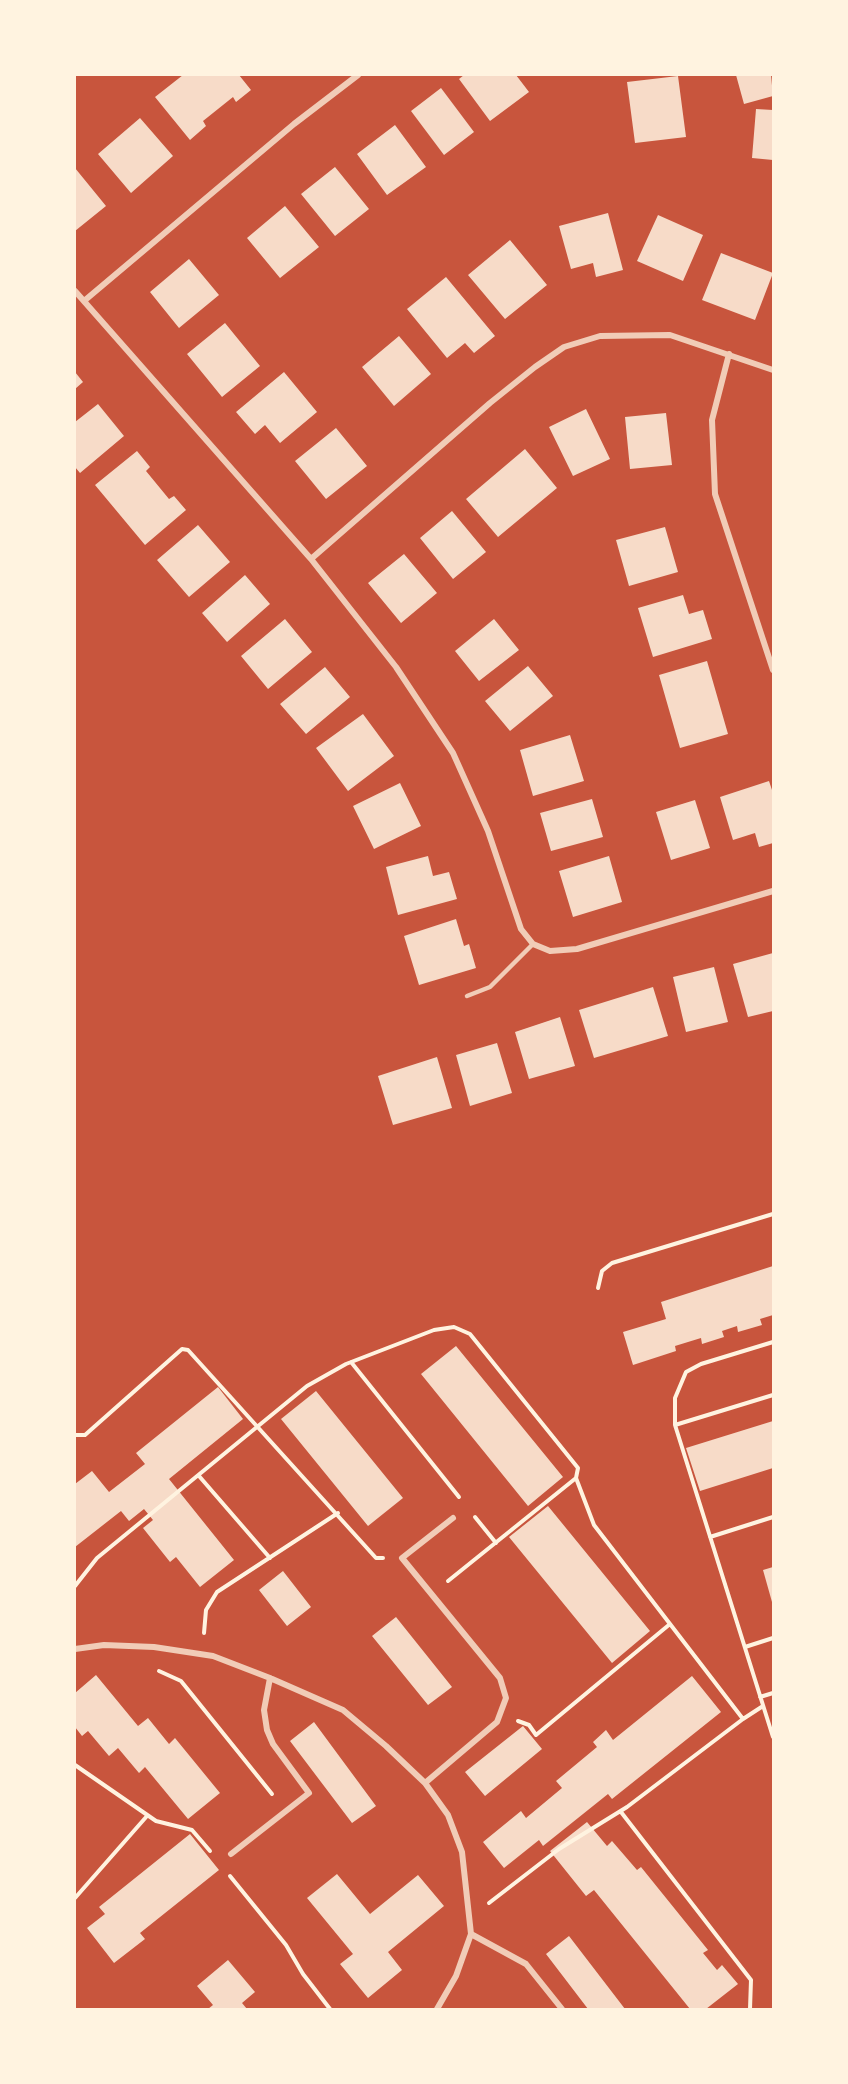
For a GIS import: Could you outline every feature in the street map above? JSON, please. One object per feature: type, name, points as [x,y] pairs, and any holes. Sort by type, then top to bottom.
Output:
[{"type":"street","points":[[84,301],[294,124],[358,75]]},
{"type":"street","points":[[75,291],[311,559],[396,667],[453,753],[488,831],[521,929],[533,944],[550,951],[577,949],[773,891]]},
{"type":"street","points":[[311,559],[490,403],[564,347],[600,336],[670,335],[773,370]]},
{"type":"street","points":[[729,354],[712,420],[715,494],[773,670]]},
{"type":"street","points":[[424,1783],[497,1722],[506,1698],[500,1678],[402,1558],[453,1518]]},
{"type":"street","points":[[75,1648],[104,1645],[151,1646],[213,1656],[270,1678],[343,1710],[386,1746],[424,1783],[448,1815],[462,1852],[471,1934],[456,1976],[437,2009]]},
{"type":"street","points":[[231,1854],[309,1792],[273,1744],[267,1730],[264,1710],[270,1678]]},
{"type":"street","points":[[471,1934],[526,1964],[562,2009]]},
{"type":"lane","points":[[467,996],[490,987],[533,944]]},
{"type":"path","points":[[598,1288],[602,1271],[612,1263],[773,1214]]},
{"type":"path","points":[[75,1586],[97,1558],[307,1386],[351,1362],[434,1330],[454,1327],[470,1334],[578,1468],[576,1478],[594,1525],[743,1719]]},
{"type":"path","points":[[773,1342],[701,1364],[686,1372],[675,1398],[675,1425],[773,1737]]},
{"type":"path","points":[[75,1435],[85,1435],[182,1349],[188,1350],[234,1403],[259,1426],[338,1513],[376,1558],[402,1558]]},
{"type":"path","points":[[351,1362],[496,1543]]},
{"type":"path","points":[[675,1425],[773,1395]]},
{"type":"path","points":[[199,1476],[270,1558]]},
{"type":"path","points":[[432,1595],[576,1478]]},
{"type":"path","points":[[453,1518],[467,1507]]},
{"type":"path","points":[[201,1655],[206,1610],[218,1592],[338,1513]]},
{"type":"path","points":[[710,1537],[773,1517]]},
{"type":"path","points":[[501,1714],[529,1725],[536,1735],[670,1624]]},
{"type":"path","points":[[745,1647],[773,1638]]},
{"type":"path","points":[[151,1646],[153,1666],[158,1671],[181,1681],[286,1810]]},
{"type":"path","points":[[760,1697],[773,1693]]},
{"type":"path","points":[[469,1919],[559,1849],[621,1812],[763,1706]]},
{"type":"path","points":[[75,1765],[156,1821],[192,1830],[213,1855]]},
{"type":"path","points":[[621,1812],[751,1980],[750,2009]]},
{"type":"path","points":[[75,1898],[147,1815]]},
{"type":"path","points":[[227,1872],[286,1945],[303,1974],[330,2009]]},
{"type":"building","points":[[183,75],[239,75],[251,90],[236,102],[233,97],[203,121],[206,126],[190,140],[155,97]]},
{"type":"building","points":[[464,75],[516,75],[529,92],[490,121],[459,79]]},
{"type":"building","points":[[736,75],[771,75],[773,96],[744,104]]},
{"type":"building","points":[[678,76],[686,137],[635,143],[627,82]]},
{"type":"building","points":[[441,88],[474,132],[444,155],[411,111]]},
{"type":"building","points":[[756,109],[773,110],[773,160],[752,158]]},
{"type":"building","points":[[140,118],[173,156],[131,193],[98,154]]},
{"type":"building","points":[[395,125],[426,167],[387,195],[357,154]]},
{"type":"building","points":[[335,167],[369,209],[335,236],[301,194]]},
{"type":"building","points":[[75,168],[106,206],[75,231]]},
{"type":"building","points":[[285,206],[319,247],[280,278],[247,238]]},
{"type":"building","points":[[608,213],[623,270],[596,277],[593,263],[571,269],[559,226]]},
{"type":"building","points":[[658,215],[703,235],[683,281],[637,261]]},
{"type":"building","points":[[510,240],[547,285],[505,319],[468,275]]},
{"type":"building","points":[[721,253],[773,273],[755,320],[702,300]]},
{"type":"building","points":[[189,259],[219,295],[179,328],[150,292]]},
{"type":"building","points":[[446,277],[495,336],[474,353],[465,343],[447,358],[407,309]]},
{"type":"building","points":[[225,323],[260,366],[222,397],[187,354]]},
{"type":"building","points":[[399,336],[431,374],[394,406],[362,367]]},
{"type":"building","points":[[75,372],[83,382],[75,389]]},
{"type":"building","points":[[284,372],[317,412],[280,443],[265,425],[255,434],[236,412]]},
{"type":"building","points":[[98,404],[124,436],[80,473],[75,467],[75,422]]},
{"type":"building","points":[[586,409],[610,459],[573,476],[549,427]]},
{"type":"building","points":[[666,413],[672,465],[630,469],[625,417]]},
{"type":"building","points":[[336,428],[367,466],[326,499],[295,461]]},
{"type":"building","points":[[525,449],[557,488],[498,537],[466,499]]},
{"type":"building","points":[[137,451],[150,467],[146,471],[169,499],[174,496],[186,510],[145,545],[95,485]]},
{"type":"building","points":[[452,511],[486,552],[453,579],[420,538]]},
{"type":"building","points":[[198,525],[230,562],[189,597],[157,560]]},
{"type":"building","points":[[665,527],[678,572],[629,586],[616,540]]},
{"type":"building","points":[[404,554],[437,593],[401,623],[368,583]]},
{"type":"building","points":[[245,575],[270,604],[227,642],[202,613]]},
{"type":"building","points":[[683,595],[689,614],[703,610],[712,639],[653,657],[638,608]]},
{"type":"building","points":[[285,619],[312,652],[268,689],[241,656]]},
{"type":"building","points":[[494,619],[519,650],[479,681],[455,651]]},
{"type":"building","points":[[707,661],[728,734],[680,748],[659,675]]},
{"type":"building","points":[[528,666],[553,696],[510,731],[485,701]]},
{"type":"building","points":[[325,667],[350,697],[306,734],[280,704]]},
{"type":"building","points":[[363,714],[394,756],[348,791],[316,748]]},
{"type":"building","points":[[570,735],[584,781],[533,796],[520,750]]},
{"type":"building","points":[[769,781],[773,793],[773,843],[759,847],[755,833],[733,840],[720,797]]},
{"type":"building","points":[[400,783],[421,826],[374,849],[353,806]]},
{"type":"building","points":[[592,799],[603,837],[551,851],[540,813]]},
{"type":"building","points":[[695,800],[710,848],[671,860],[656,812]]},
{"type":"building","points":[[428,856],[433,876],[449,872],[457,899],[398,915],[386,867]]},
{"type":"building","points":[[609,856],[622,902],[573,917],[559,871]]},
{"type":"building","points":[[456,919],[464,946],[469,944],[476,968],[419,985],[404,936]]},
{"type":"building","points":[[773,953],[773,1011],[748,1017],[733,964]]},
{"type":"building","points":[[714,967],[728,1022],[686,1032],[673,977]]},
{"type":"building","points":[[653,987],[668,1036],[594,1058],[579,1010]]},
{"type":"building","points":[[560,1017],[575,1066],[529,1079],[515,1032]]},
{"type":"building","points":[[497,1043],[512,1093],[470,1106],[456,1055]]},
{"type":"building","points":[[437,1057],[452,1108],[393,1125],[378,1076]]},
{"type":"building","points":[[773,1266],[773,1315],[760,1319],[762,1325],[738,1332],[737,1326],[722,1331],[724,1337],[702,1344],[701,1338],[675,1346],[676,1351],[633,1365],[623,1332],[666,1319],[661,1302]]},
{"type":"building","points":[[456,1346],[563,1477],[528,1506],[421,1374]]},
{"type":"building","points":[[218,1387],[243,1419],[169,1479],[234,1560],[200,1587],[176,1557],[170,1562],[143,1528],[153,1520],[144,1509],[129,1521],[121,1511],[75,1547],[75,1484],[92,1471],[109,1492],[145,1464],[136,1453]]},
{"type":"building","points":[[316,1391],[403,1498],[368,1526],[281,1419]]},
{"type":"building","points":[[773,1421],[773,1468],[700,1491],[686,1448]]},
{"type":"building","points":[[548,1506],[650,1631],[612,1663],[509,1537]]},
{"type":"building","points":[[773,1567],[773,1602],[772,1602],[763,1570]]},
{"type":"building","points":[[283,1571],[311,1607],[287,1626],[259,1590]]},
{"type":"building","points":[[396,1617],[452,1687],[428,1705],[372,1636]]},
{"type":"building","points":[[96,1675],[138,1726],[148,1718],[169,1744],[175,1738],[220,1793],[188,1819],[145,1767],[139,1773],[118,1748],[109,1756],[88,1731],[82,1736],[75,1727],[75,1693]]},
{"type":"building","points":[[692,1676],[721,1712],[612,1799],[608,1794],[543,1846],[539,1840],[504,1868],[483,1842],[521,1811],[526,1818],[562,1788],[556,1781],[597,1747],[593,1742],[606,1730],[613,1740]]},
{"type":"building","points":[[314,1722],[376,1806],[352,1823],[290,1741]]},
{"type":"building","points":[[523,1726],[542,1749],[485,1796],[465,1772]]},
{"type":"building","points":[[587,1822],[607,1846],[612,1841],[637,1870],[641,1867],[708,1950],[703,1953],[717,1970],[722,1965],[738,1984],[706,2009],[690,2009],[594,1890],[586,1896],[550,1851]]},
{"type":"building","points":[[190,1834],[219,1870],[140,1933],[145,1939],[114,1963],[87,1928],[105,1914],[99,1907]]},
{"type":"building","points":[[337,1874],[370,1914],[418,1875],[444,1906],[388,1952],[402,1970],[368,1998],[340,1964],[353,1954],[307,1898]]},
{"type":"building","points":[[569,1936],[625,2009],[588,2009],[546,1954]]},
{"type":"building","points":[[228,1960],[255,1992],[242,2003],[247,2009],[208,2009],[213,2005],[197,1986]]}]
